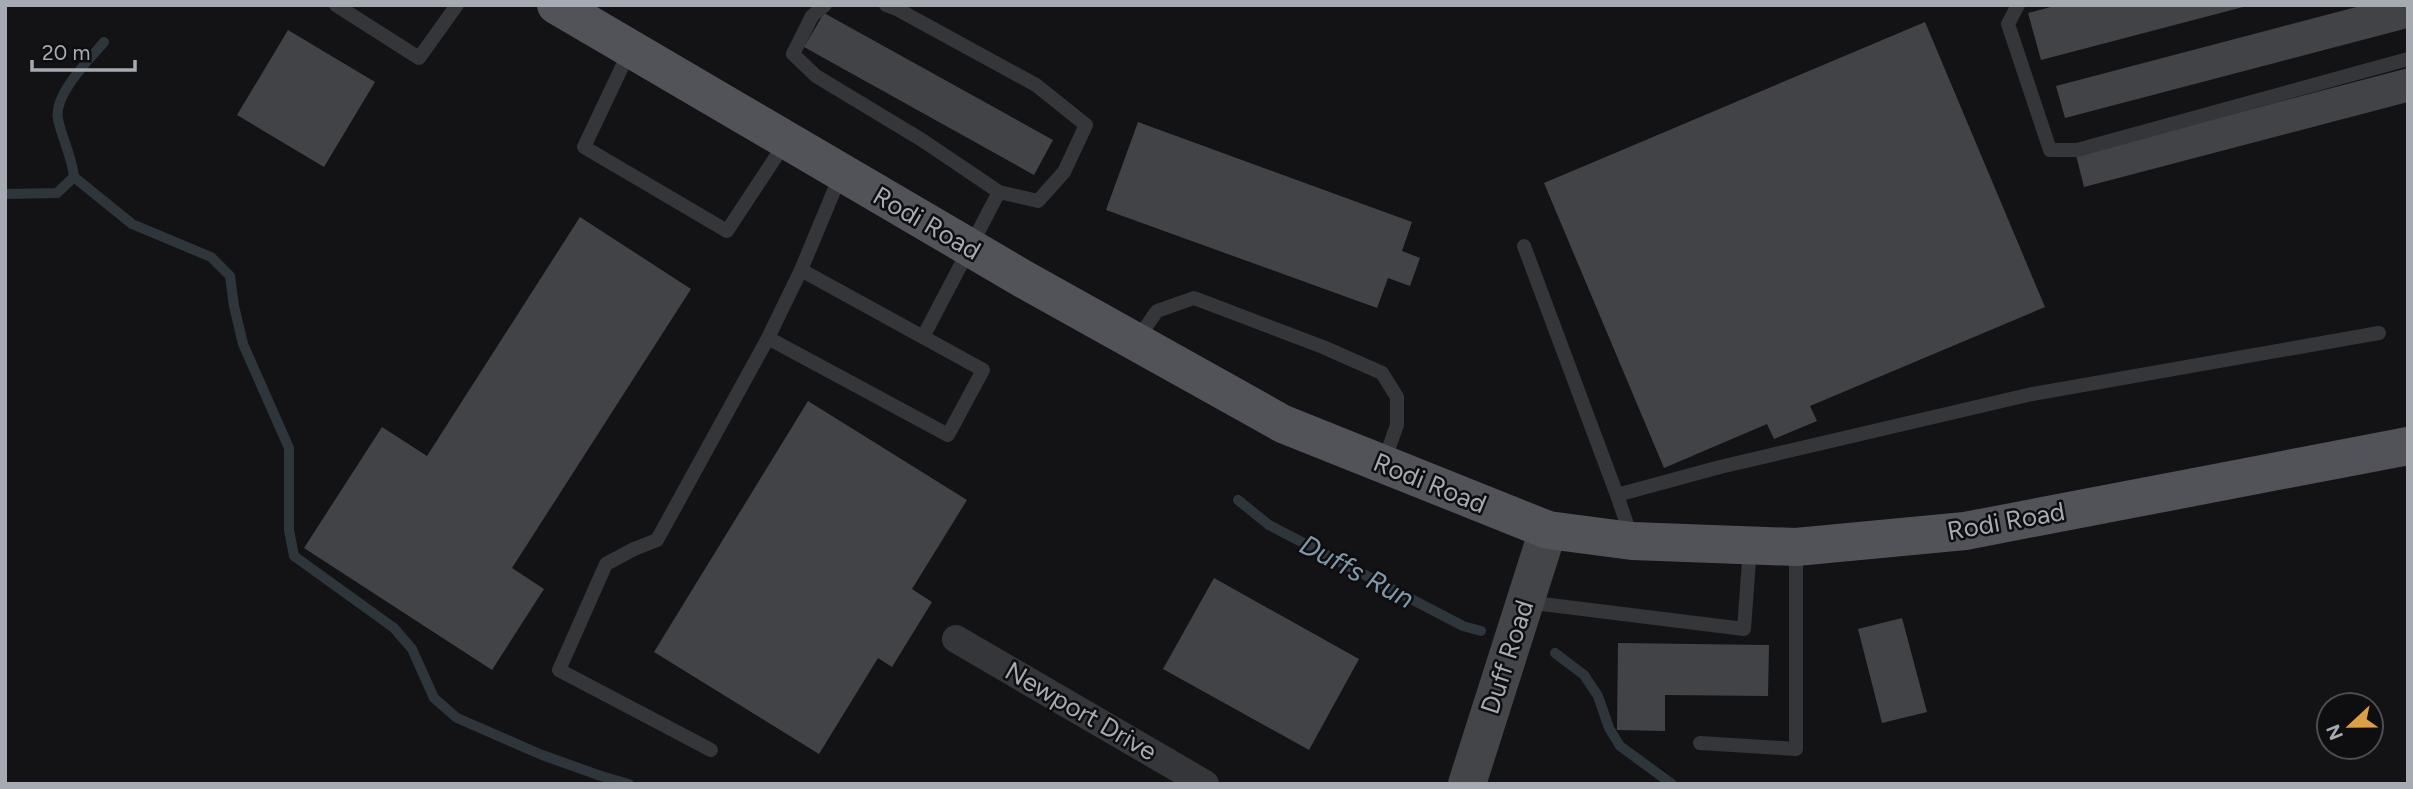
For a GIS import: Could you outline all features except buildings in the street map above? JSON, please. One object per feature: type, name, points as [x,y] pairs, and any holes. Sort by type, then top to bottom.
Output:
[{"type":"main road","name":"Rodi Road","points":[[556,5],[970,247],[1283,424],[1548,530],[1632,541],[1796,547],[1965,531],[2408,446]]},
{"type":"street","name":"Duff Road","points":[[1467,784],[1548,530]]},
{"type":"street","name":"Newport Drive","points":[[956,639],[1206,784]]},
{"type":"lane","points":[[336,5],[419,58],[457,5]]},
{"type":"lane","points":[[825,5],[812,16],[793,54],[816,76],[922,140],[999,192],[1038,201],[1064,172],[1086,125],[1036,85],[886,5]]},
{"type":"lane","points":[[2018,5],[2008,24],[2050,150],[2077,150],[2408,58]]},
{"type":"lane","points":[[631,49],[584,146],[727,231],[787,140]]},
{"type":"lane","points":[[711,750],[559,670],[606,564],[657,540],[768,338],[801,270],[842,173]]},
{"type":"lane","points":[[923,337],[999,192]]},
{"type":"lane","points":[[1524,246],[1632,541]]},
{"type":"lane","points":[[768,338],[948,435],[983,370],[801,270]]},
{"type":"lane","points":[[1136,342],[1157,311],[1194,298],[1323,347],[1382,373],[1397,397],[1397,425],[1382,464]]},
{"type":"lane","points":[[1617,495],[1720,467],[2032,394],[2379,333]]},
{"type":"lane","points":[[1525,601],[1744,629],[1750,545]]},
{"type":"lane","points":[[1700,743],[1796,749],[1796,547]]},
{"type":"waterway","name":"Duffs Run","points":[[5,194],[57,193],[74,177],[58,110],[66,89],[104,42]]},
{"type":"waterway","points":[[74,177],[132,224],[211,257],[230,276],[243,344],[289,448],[289,530],[294,556],[394,628],[412,649],[434,698],[457,718],[542,755],[629,784]]},
{"type":"waterway","name":"Duffs Run","points":[[1238,500],[1269,525],[1463,626],[1481,631]]},
{"type":"waterway","name":"Duffs Run","points":[[1555,653],[1584,675],[1598,696],[1609,728],[1620,746],[1672,784]]}]
